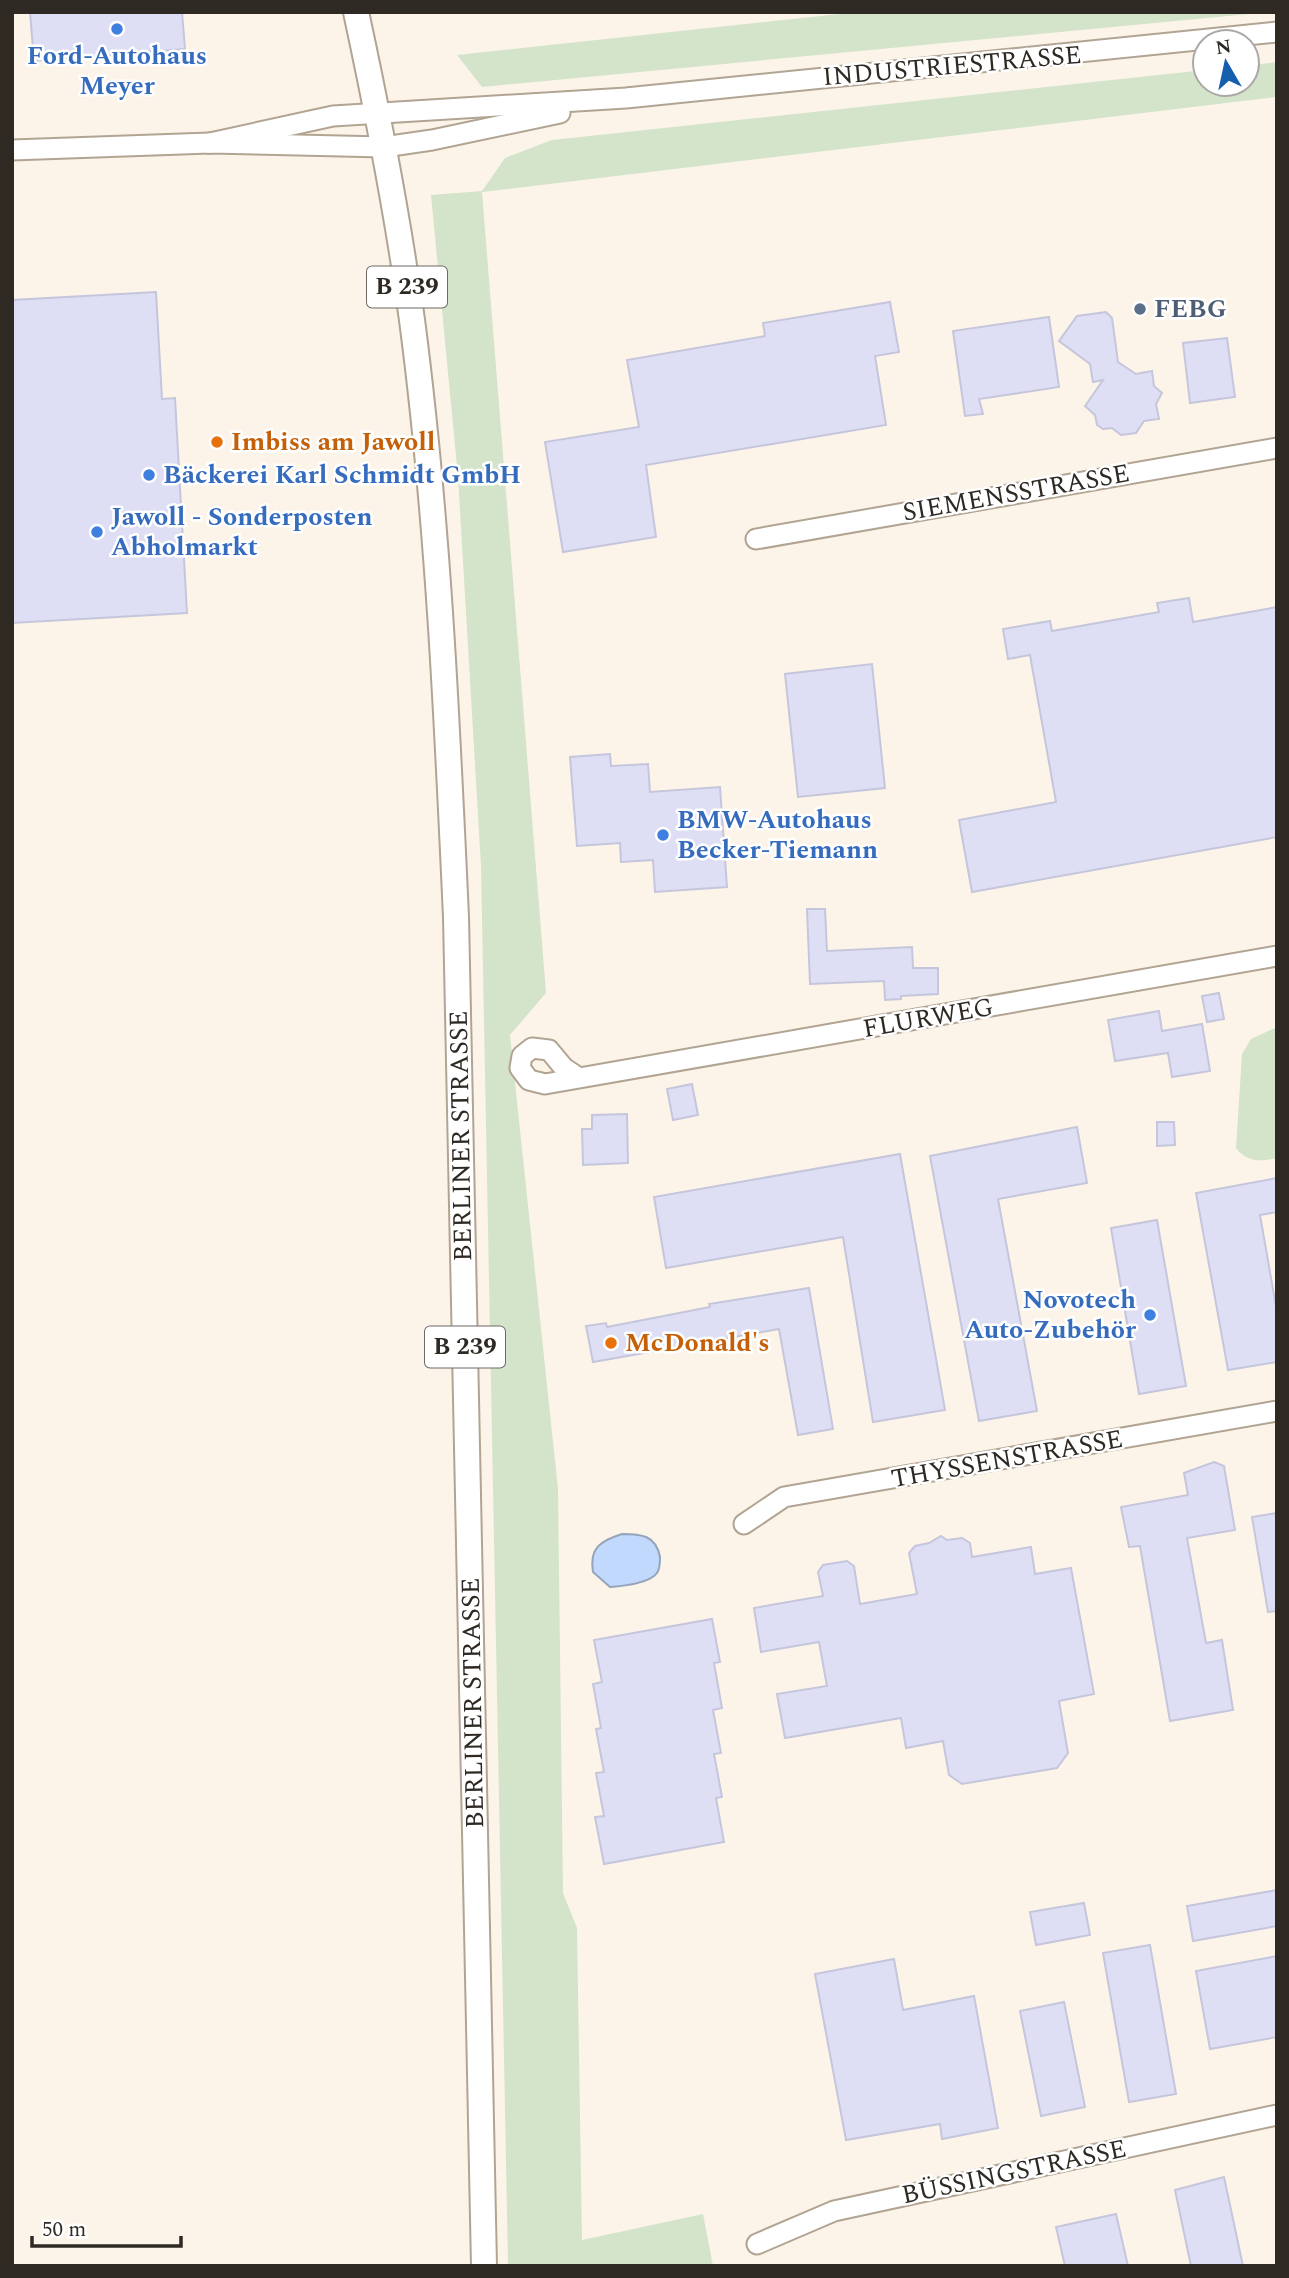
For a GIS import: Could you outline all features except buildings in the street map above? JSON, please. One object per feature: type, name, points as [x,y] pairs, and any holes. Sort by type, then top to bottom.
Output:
[{"type":"main road","name":"BERLINER STRASSE","points":[[356,12],[384,147],[412,319],[424,428],[447,737],[457,958],[484,2266]]},
{"type":"street","name":"INDUSTRIESTRASSE","points":[[210,143],[333,116],[626,98],[1277,32]]},
{"type":"street","name":"INDUSTRIESTRASSE","points":[[12,150],[210,143],[384,147],[432,140],[626,98]]},
{"type":"street","name":"SIEMENSSTRASSE","points":[[756,539],[1277,448]]},
{"type":"street","name":"FLURWEG","points":[[579,1078],[1277,956]]},
{"type":"street","name":"THYSSENSTRASSE","points":[[744,1524],[784,1497],[1277,1411]]},
{"type":"street","name":"BÜSSINGSTRASSE","points":[[757,2244],[834,2211],[1277,2115]]},
{"type":"green space","points":[[858,12],[1270,12],[482,87],[457,55]]},
{"type":"green space","points":[[1277,62],[1277,97],[482,192],[546,993],[510,1035],[558,1489],[563,1893],[577,1928],[582,2240],[703,2214],[713,2266],[508,2266],[481,866],[458,477],[431,195],[482,191],[505,158],[552,140],[1191,72],[1191,98],[1261,98],[1261,64]]},
{"type":"green space","points":[[1277,1027],[1277,1158],[1254,1160],[1236,1148],[1242,1054],[1251,1039]]},
{"type":"water","points":[[622,1534],[641,1535],[651,1540],[658,1550],[659,1567],[657,1573],[648,1580],[610,1587],[593,1572],[593,1557],[602,1543]]},
{"type":"place","name":"Ford-Autohaus Meyer","points":[[117,29]]},
{"type":"place","name":"FEBG","points":[[1140,309]]},
{"type":"place","name":"Imbiss am Jawoll","points":[[217,442]]},
{"type":"place","name":"Bäckerei Karl Schmidt GmbH","points":[[149,475]]},
{"type":"place","name":"Jawoll - Sonderposten Abholmarkt","points":[[97,532]]},
{"type":"place","name":"BMW-Autohaus Becker-Tiemann","points":[[663,835]]},
{"type":"place","name":"Novotech Auto-Zubehör","points":[[1150,1315]]},
{"type":"place","name":"McDonald's","points":[[611,1343]]}]
